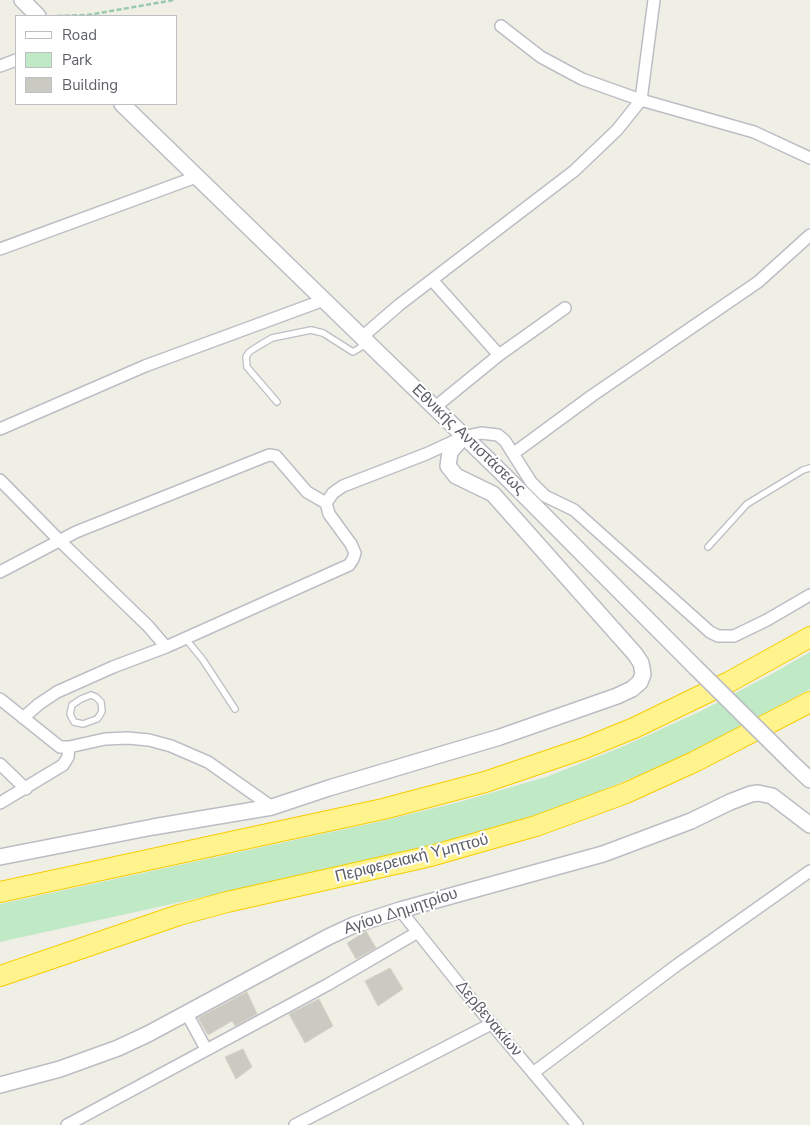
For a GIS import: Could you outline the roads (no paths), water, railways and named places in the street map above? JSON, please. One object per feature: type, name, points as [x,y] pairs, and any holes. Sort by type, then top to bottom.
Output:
[{"type":"highway","points":[[0,892],[383,809],[493,780],[585,748],[634,728],[729,682],[810,637]]},
{"type":"highway","name":"Περιφερειακή Υμηττού","points":[[0,976],[179,916],[432,856],[536,826],[626,793],[694,762],[810,702]]},
{"type":"street","points":[[22,0],[37,15]]},
{"type":"street","points":[[365,340],[389,313],[574,171],[617,130],[641,100],[654,0]]},
{"type":"street","points":[[500,26],[541,57],[582,79],[641,100],[754,132],[810,158]]},
{"type":"street","points":[[0,66],[15,60]]},
{"type":"street","name":"Εθνικής Αντιστάσεως","points":[[123,105],[508,479],[810,780]]},
{"type":"street","points":[[0,249],[196,177]]},
{"type":"street","points":[[514,453],[758,282],[810,235]]},
{"type":"street","points":[[432,280],[499,355]]},
{"type":"street","points":[[0,429],[145,366],[324,300]]},
{"type":"street","points":[[434,408],[499,355],[565,308]]},
{"type":"street","points":[[326,503],[333,493],[343,486],[426,454],[463,437],[480,433],[498,435],[514,453],[531,482],[546,496],[574,510],[710,632],[718,636],[734,636],[768,620],[810,595]]},
{"type":"street","points":[[0,857],[153,827],[272,807],[500,737],[617,696],[632,689],[640,682],[643,674],[635,654],[493,494],[456,476],[448,466],[450,452],[463,437]]},
{"type":"street","points":[[0,572],[59,540],[269,454],[276,456],[307,492],[326,503],[329,514],[352,544],[355,553],[349,565],[166,647],[113,667],[57,692],[23,718]]},
{"type":"street","points":[[0,480],[148,626],[166,647]]},
{"type":"street","points":[[0,699],[60,747],[69,747],[105,739],[128,738],[149,740],[171,746],[208,762],[272,807]]},
{"type":"street","points":[[0,803],[63,765],[68,757],[69,747]]},
{"type":"street","points":[[0,764],[26,789]]},
{"type":"street","name":"Αγίου Δημητρίου","points":[[0,1085],[60,1069],[106,1053],[148,1034],[328,937],[354,926],[400,910],[603,854],[669,830],[742,797],[758,793],[772,796],[810,824]]},
{"type":"street","points":[[532,1073],[677,965],[810,871]]},
{"type":"street","name":"Δερβενακίων","points":[[400,910],[491,1024],[577,1125]]},
{"type":"street","points":[[67,1125],[327,985],[418,932]]},
{"type":"street","points":[[187,1014],[206,1049]]},
{"type":"street","points":[[295,1125],[491,1024]]},
{"type":"lane","points":[[277,402],[247,367],[246,357],[249,352],[272,338],[311,330],[323,333],[354,352],[365,340]]},
{"type":"lane","points":[[708,547],[747,504],[803,470],[810,468]]},
{"type":"lane","points":[[185,638],[203,660],[235,709]]},
{"type":"lane","points":[[74,684],[80,699]]},
{"type":"lane","points":[[91,695],[101,702],[102,711],[97,719],[84,724],[74,722],[70,709],[80,699],[91,695]]}]
